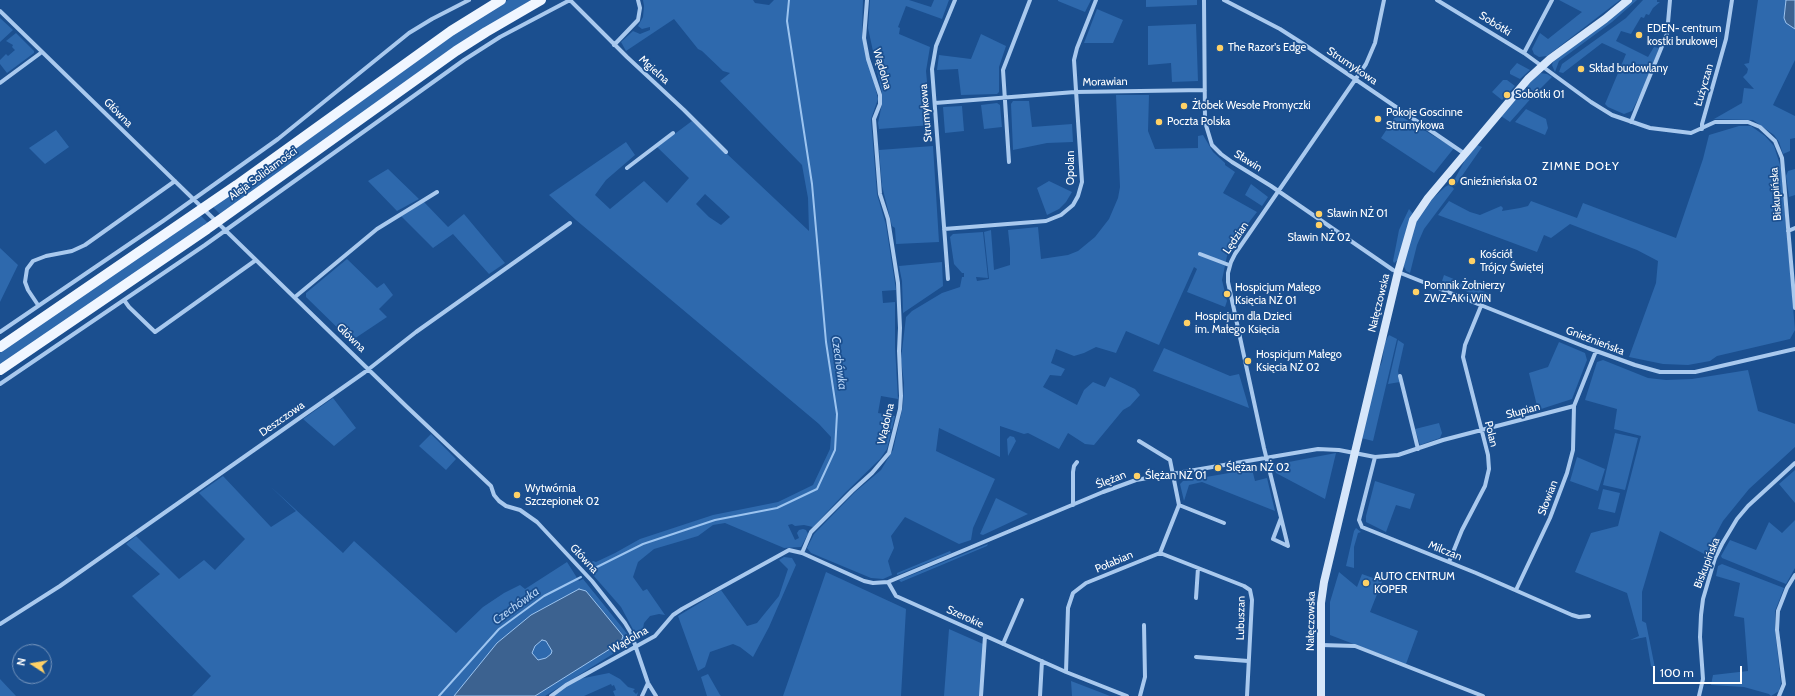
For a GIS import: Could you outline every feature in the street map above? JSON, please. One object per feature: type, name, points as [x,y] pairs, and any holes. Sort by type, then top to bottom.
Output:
[{"type":"main road","name":"Aleja Solidarności","points":[[0,347],[231,189],[452,30],[501,0]]},
{"type":"main road","name":"Aleja Solidarności","points":[[0,370],[213,225],[449,55],[541,0]]},
{"type":"main road","name":"Nałęczowska","points":[[1321,696],[1321,603],[1324,582],[1408,234],[1418,212],[1522,85],[1542,66],[1610,16],[1628,0]]},
{"type":"street","points":[[0,332],[163,221],[278,139],[409,33],[469,0]]},
{"type":"street","points":[[0,384],[263,204],[475,52],[506,33],[570,0]]},
{"type":"street","name":"Mgielna","points":[[570,0],[614,45],[684,110],[726,152]]},
{"type":"street","points":[[614,45],[638,20],[640,8],[638,0]]},
{"type":"street","name":"Wądolna","points":[[551,696],[655,636],[673,615],[703,596],[786,552],[794,550],[802,553],[811,532],[872,473],[889,453],[900,409],[901,396],[898,283],[889,224],[880,194],[874,119],[880,104],[880,96],[868,59],[864,38],[867,0]]},
{"type":"street","name":"Strumykowa","points":[[948,279],[932,70],[934,53],[956,0]]},
{"type":"street","points":[[1009,162],[1003,75],[1004,66],[1030,0]]},
{"type":"street","name":"Opolan","points":[[944,229],[1050,220],[1060,216],[1073,205],[1078,196],[1082,182],[1075,92],[1075,54],[1096,0]]},
{"type":"street","name":"Sławin","points":[[1204,0],[1205,122],[1212,145],[1232,162],[1398,272]]},
{"type":"street","name":"Strumykowa","points":[[1224,0],[1280,29],[1465,154]]},
{"type":"street","name":"Lędzian","points":[[1281,518],[1273,539],[1288,546],[1266,457],[1228,282],[1229,266],[1356,79],[1371,54],[1384,0]]},
{"type":"street","name":"Sobótki","points":[[1437,0],[1524,53],[1542,66]]},
{"type":"street","points":[[1524,53],[1552,0]]},
{"type":"street","points":[[1631,122],[1667,34],[1670,0]]},
{"type":"street","name":"Łużyczan","points":[[1702,128],[1726,39],[1732,0]]},
{"type":"street","name":"Główna","points":[[0,11],[296,297],[406,406],[491,486],[494,495],[499,501],[506,506],[520,510],[537,522],[592,581],[616,611],[631,633],[648,683],[656,696]]},
{"type":"street","points":[[0,84],[42,52]]},
{"type":"street","name":"Biskupińska","points":[[1542,66],[1600,109],[1631,122],[1650,128],[1691,132],[1715,122],[1748,122],[1760,127],[1775,141],[1782,158],[1784,170],[1795,308]]},
{"type":"street","name":"Morawian","points":[[935,103],[1075,92],[1205,90]]},
{"type":"street","points":[[626,168],[673,133]]},
{"type":"street","points":[[38,305],[28,290],[25,282],[27,269],[33,262],[46,256],[72,251],[85,245],[175,181]]},
{"type":"street","points":[[296,297],[377,229],[437,192]]},
{"type":"street","name":"Deszczowa","points":[[0,624],[68,580],[570,223]]},
{"type":"street","points":[[1788,231],[1795,228]]},
{"type":"street","points":[[1200,254],[1229,266]]},
{"type":"street","points":[[124,300],[129,307],[155,332],[256,260]]},
{"type":"street","name":"Gnieźnieńska","points":[[1398,272],[1596,351],[1660,372],[1685,373],[1715,368],[1795,349]]},
{"type":"street","name":"Polan","points":[[1449,562],[1462,530],[1488,479],[1489,465],[1464,364],[1463,354],[1465,345],[1481,306]]},
{"type":"street","points":[[1574,406],[1596,351]]},
{"type":"street","points":[[1400,376],[1418,449]]},
{"type":"street","name":"Słupian","points":[[1355,452],[1375,457],[1398,455],[1439,441],[1574,406]]},
{"type":"street","name":"Słowian","points":[[1516,590],[1550,518],[1569,467],[1574,441],[1574,406]]},
{"type":"street","points":[[1139,441],[1168,458],[1172,463],[1174,473],[1179,505],[1160,553]]},
{"type":"street","name":"Ślężan","points":[[888,582],[1126,483],[1174,473],[1321,449],[1355,452]]},
{"type":"street","name":"Milczan","points":[[1375,457],[1359,520],[1362,527],[1516,590],[1572,615],[1579,617],[1589,616]]},
{"type":"street","points":[[1074,505],[1073,472],[1074,466],[1077,462]]},
{"type":"street","name":"Biskupińska","points":[[1699,696],[1703,679],[1700,637],[1701,615],[1703,599],[1715,558],[1722,544],[1744,510],[1759,494],[1795,463]]},
{"type":"street","points":[[1179,505],[1224,523]]},
{"type":"street","points":[[802,553],[864,581],[873,583],[888,582]]},
{"type":"street","name":"Lubuszan","points":[[1160,553],[1244,586],[1251,593],[1246,696]]},
{"type":"street","name":"Połabian","points":[[1066,672],[1068,608],[1073,593],[1086,583],[1160,553]]},
{"type":"street","points":[[1196,598],[1198,568]]},
{"type":"street","points":[[1779,696],[1784,684],[1777,630],[1778,611],[1787,588],[1795,575]]},
{"type":"street","name":"Szerokie","points":[[888,582],[896,596],[1066,672],[1127,696]]},
{"type":"street","points":[[1003,644],[1022,600]]},
{"type":"street","points":[[1140,696],[1145,677],[1144,625]]},
{"type":"street","points":[[981,696],[985,636]]},
{"type":"street","points":[[1321,645],[1355,646],[1483,696]]},
{"type":"street","points":[[1196,657],[1248,661]]},
{"type":"street","points":[[1040,696],[1042,661]]},
{"type":"street","points":[[642,696],[648,683]]},
{"type":"shaded area","points":[[508,0],[531,0],[445,53],[221,215],[212,206],[480,15]]},
{"type":"shaded area","points":[[643,0],[753,0],[755,3],[769,5],[774,0],[863,0],[862,32],[878,99],[871,119],[877,194],[886,225],[896,290],[882,291],[883,303],[895,302],[895,347],[898,399],[881,396],[878,413],[895,416],[887,449],[880,459],[813,527],[804,525],[795,526],[792,524],[788,525],[795,540],[799,538],[797,533],[799,530],[806,530],[808,534],[801,547],[784,548],[725,523],[713,525],[698,536],[654,549],[638,562],[633,577],[643,591],[647,589],[665,615],[659,614],[650,616],[644,623],[642,634],[637,637],[621,607],[586,567],[593,561],[596,562],[640,539],[713,515],[778,502],[813,485],[830,449],[831,437],[819,424],[576,220],[549,195],[626,142],[635,155],[606,180],[595,195],[610,209],[644,181],[667,203],[689,178],[657,147],[692,121],[809,231],[808,198],[802,165],[720,81],[730,73],[723,71],[698,49],[674,19],[626,51],[621,42],[633,31],[640,34],[650,30],[650,27],[642,29],[638,26],[643,17]],"holes":[[[705,194],[730,217],[721,225],[709,217],[696,204]]]},
{"type":"shaded area","points":[[870,0],[909,0],[931,7],[934,0],[949,0],[942,19],[906,6],[898,27],[900,28],[899,34],[930,47],[926,71],[931,125],[879,129],[878,123],[882,104],[882,93],[868,28]]},
{"type":"shaded area","points":[[1058,0],[1091,0],[1085,12]]},
{"type":"shaded area","points":[[1146,0],[1197,0],[1197,5],[1146,7]]},
{"type":"shaded area","points":[[1559,0],[1620,0],[1547,56],[1539,57],[1534,54],[1532,49],[1540,33],[1548,39],[1582,12]]},
{"type":"shaded area","points":[[1633,0],[1637,0],[1612,22],[1559,61],[1555,72],[1552,65],[1553,62]]},
{"type":"shaded area","points":[[1643,0],[1657,0],[1657,2],[1660,2],[1653,8],[1649,15],[1646,14],[1644,18],[1641,17],[1631,34],[1621,31],[1616,41],[1648,57],[1654,47],[1659,48],[1646,83],[1632,111],[1624,114],[1608,107],[1605,104],[1626,54],[1602,43],[1563,73],[1559,72],[1562,64],[1626,18]]},
{"type":"shaded area","points":[[1758,0],[1786,0],[1784,15],[1786,23],[1795,29],[1795,60],[1773,105],[1795,116],[1795,138],[1790,139],[1790,151],[1783,154],[1779,142],[1774,135],[1753,120],[1714,119],[1742,103],[1744,88],[1754,89],[1743,77],[1747,73],[1748,69],[1744,64],[1749,63]]},
{"type":"shaded area","points":[[1786,0],[1795,0],[1795,29],[1786,23],[1784,18]]},
{"type":"shaded area","points":[[1097,9],[1123,20],[1113,43],[1084,43]]},
{"type":"shaded area","points":[[0,18],[13,30],[0,42]]},
{"type":"shaded area","points":[[1196,24],[1198,81],[1172,82],[1171,63],[1148,65],[1148,26]]},
{"type":"shaded area","points":[[16,33],[34,51],[34,53],[7,73],[0,64],[0,60],[6,54],[8,56],[15,50],[12,47],[13,45],[6,41]]},
{"type":"shaded area","points":[[981,34],[1006,46],[999,67],[999,92],[997,94],[961,95],[958,69],[937,70],[939,55],[971,59]]},
{"type":"shaded area","points":[[1517,63],[1530,70],[1520,79],[1510,74],[1510,71]]},
{"type":"shaded area","points":[[1540,73],[1547,74],[1552,77],[1536,93],[1526,86]]},
{"type":"shaded area","points":[[1503,80],[1507,80],[1515,86],[1502,100],[1492,92]]},
{"type":"shaded area","points":[[1526,89],[1534,95],[1510,122],[1501,116],[1523,90]]},
{"type":"shaded area","points":[[1116,95],[1149,95],[1148,131],[1155,149],[1198,148],[1198,136],[1203,135],[1213,152],[1225,163],[1225,165],[1235,172],[1223,193],[1257,212],[1243,230],[1227,256],[1222,280],[1227,301],[1225,307],[1187,292],[1197,269],[1194,267],[1159,345],[1126,331],[1116,353],[1096,347],[1074,356],[1056,349],[1051,363],[1065,369],[1061,376],[1050,375],[1043,387],[1077,405],[1084,390],[1093,382],[1105,387],[1110,377],[1135,389],[1140,395],[1130,406],[1123,410],[1094,445],[1085,444],[1068,433],[1059,449],[1028,433],[1024,434],[1000,426],[1000,457],[939,428],[936,451],[995,479],[973,528],[971,540],[959,544],[905,517],[891,536],[894,548],[888,561],[892,575],[883,579],[871,578],[811,553],[807,548],[814,534],[855,492],[881,470],[893,450],[903,406],[904,383],[901,359],[906,317],[912,311],[942,293],[960,287],[962,277],[964,277],[964,273],[962,273],[954,264],[950,237],[953,234],[983,232],[988,278],[976,277],[977,281],[989,279],[984,232],[991,230],[994,270],[1010,265],[1008,230],[1038,227],[1041,259],[1068,255],[1078,251],[1095,237],[1109,219],[1118,198],[1120,187]]},
{"type":"shaded area","points":[[1013,101],[1029,101],[1032,127],[1072,124],[1073,142],[1047,143],[1013,150],[1011,104]]},
{"type":"shaded area","points":[[997,103],[1000,105],[1002,127],[984,129],[981,105]]},
{"type":"shaded area","points":[[962,106],[964,131],[945,133],[943,107]]},
{"type":"shaded area","points":[[1526,109],[1546,119],[1548,128],[1545,135],[1515,122]]},
{"type":"shaded area","points":[[1397,114],[1454,148],[1434,173],[1381,138]]},
{"type":"shaded area","points":[[1739,126],[1751,126],[1765,136],[1774,146],[1781,168],[1795,330],[1790,339],[1717,356],[1710,361],[1688,365],[1663,364],[1629,357],[1656,283],[1658,261],[1637,250],[1570,224],[1551,238],[1544,235],[1537,252],[1438,215],[1449,201],[1470,212],[1480,215],[1501,206],[1503,208],[1502,211],[1528,206],[1531,201],[1577,218],[1583,203],[1676,238],[1703,159],[1709,135]]},
{"type":"shaded area","points":[[56,130],[69,147],[45,164],[29,148]]},
{"type":"shaded area","points":[[1477,145],[1482,147],[1455,186],[1452,184],[1464,162],[1463,160]]},
{"type":"shaded area","points":[[933,146],[939,242],[896,244],[895,228],[892,226],[882,186],[879,150]]},
{"type":"shaded area","points":[[388,169],[419,199],[397,211],[368,181]]},
{"type":"shaded area","points":[[1795,169],[1795,195],[1789,197],[1786,176],[1788,171]]},
{"type":"shaded area","points":[[1049,181],[1072,192],[1066,202],[1059,209],[1047,215],[1037,188]]},
{"type":"shaded area","points":[[1251,184],[1268,197],[1262,206],[1245,195]]},
{"type":"shaded area","points":[[1450,184],[1454,189],[1424,229],[1417,245],[1410,273],[1406,271],[1403,264],[1416,222],[1429,202]]},
{"type":"shaded area","points":[[424,202],[448,227],[464,214],[505,263],[489,274],[453,234],[433,248],[401,216]]},
{"type":"shaded area","points":[[1409,209],[1413,214],[1398,260],[1394,263],[1393,261],[1399,230]]},
{"type":"shaded area","points":[[200,215],[208,223],[0,366],[0,351]]},
{"type":"shaded area","points":[[0,248],[18,265],[0,302]]},
{"type":"shaded area","points":[[347,259],[377,288],[384,283],[393,295],[379,309],[387,317],[351,341],[306,297],[306,293]]},
{"type":"shaded area","points":[[942,262],[943,286],[903,313],[902,281],[899,266]]},
{"type":"shaded area","points":[[1444,275],[1490,294],[1487,300],[1442,281]]},
{"type":"shaded area","points":[[1389,335],[1397,339],[1373,441],[1361,438],[1377,372],[1382,362],[1385,342]]},
{"type":"shaded area","points":[[1398,340],[1404,344],[1398,371],[1400,382],[1388,384]]},
{"type":"shaded area","points":[[1559,342],[1585,353],[1587,360],[1572,399],[1538,410],[1529,373],[1548,367]]},
{"type":"shaded area","points":[[1164,348],[1230,376],[1239,374],[1249,408],[1153,371]]},
{"type":"shaded area","points":[[1603,360],[1648,378],[1666,380],[1692,379],[1748,370],[1758,411],[1795,424],[1795,447],[1749,489],[1723,521],[1714,538],[1712,548],[1708,556],[1660,531],[1642,592],[1642,621],[1646,623],[1655,668],[1651,666],[1646,637],[1630,640],[1639,636],[1627,593],[1575,572],[1591,533],[1618,526],[1641,436],[1614,429],[1617,409],[1585,400],[1597,362]]},
{"type":"shaded area","points":[[333,398],[356,428],[334,446],[303,419]]},
{"type":"shaded area","points":[[1439,423],[1442,433],[1440,438],[1420,445],[1415,429]]},
{"type":"shaded area","points":[[1615,433],[1638,438],[1625,490],[1603,485]]},
{"type":"shaded area","points":[[431,434],[456,459],[446,470],[419,446]]},
{"type":"shaded area","points":[[1010,436],[1014,437],[1016,441],[1008,456],[1007,439]]},
{"type":"shaded area","points":[[1336,453],[1325,499],[1276,473],[1273,465]]},
{"type":"shaded area","points":[[1577,457],[1605,469],[1598,491],[1570,481]]},
{"type":"shaded area","points":[[1252,469],[1255,481],[1267,478],[1275,511],[1202,482],[1189,485],[1184,501],[1180,484],[1183,481]]},
{"type":"shaded area","points":[[1795,470],[1795,503],[1779,484]]},
{"type":"shaded area","points":[[223,476],[271,527],[296,511],[270,486],[343,553],[354,541],[456,633],[483,607],[504,593],[520,585],[525,589],[567,562],[579,581],[583,579],[629,636],[631,639],[629,644],[545,696],[192,696],[211,676],[132,596],[160,574],[126,544],[136,536],[179,579],[204,560],[215,570],[245,539],[199,493]]},
{"type":"shaded area","points":[[1375,481],[1415,494],[1410,509],[1396,505],[1386,532],[1366,522],[1366,516]]},
{"type":"shaded area","points":[[1603,489],[1620,493],[1615,513],[1598,509]]},
{"type":"shaded area","points":[[996,498],[1028,514],[983,535],[980,534]]},
{"type":"shaded area","points":[[1795,520],[1795,568],[1786,584],[1722,558],[1721,556],[1730,540],[1756,550],[1769,522],[1782,533]]},
{"type":"shaded area","points":[[1356,528],[1361,532],[1358,533],[1354,547],[1354,568],[1346,566]]},
{"type":"shaded area","points":[[988,544],[987,546],[901,582],[899,580]]},
{"type":"shaded area","points":[[950,551],[951,553],[897,575],[897,573]]},
{"type":"shaded area","points":[[784,557],[792,558],[796,565],[769,627],[753,657],[740,647],[733,644],[710,652],[705,667],[698,671],[678,616],[721,590],[747,626],[757,623],[779,596],[788,569],[779,560]]},
{"type":"shaded area","points":[[1722,564],[1784,588],[1775,611],[1775,630],[1781,683],[1779,691],[1771,696],[1769,694],[1744,687],[1711,685],[1713,675],[1748,671],[1744,618],[1734,616],[1740,583],[1716,576],[1718,566]]},
{"type":"shaded area","points":[[826,572],[906,609],[901,696],[783,696]]},
{"type":"shaded area","points":[[1339,572],[1357,587],[1362,574],[1381,581],[1383,579],[1370,612],[1418,631],[1406,664],[1330,635],[1330,602]]},
{"type":"shaded area","points":[[579,589],[586,591],[623,636],[621,642],[535,696],[454,696],[497,643],[531,615]],"holes":[[[542,640],[546,641],[552,651],[551,654],[546,658],[538,660],[532,653],[535,646]]]},
{"type":"shaded area","points":[[949,629],[983,644],[980,696],[944,696]]},
{"type":"shaded area","points":[[609,673],[620,679],[628,687],[635,689],[633,691],[636,694],[638,692],[637,696],[615,696],[613,691],[616,690],[614,685],[612,686],[611,684],[584,696],[551,696],[579,679]]},
{"type":"shaded area","points":[[708,674],[721,696],[707,696],[701,677]]},
{"type":"shaded area","points":[[0,679],[16,696],[0,696]]},
{"type":"shaded area","points":[[1071,681],[1110,696],[1072,696]]},
{"type":"waterway","name":"Czechówka","points":[[595,568],[643,544],[715,520],[777,508],[817,489],[835,450],[837,414],[826,342],[812,184],[787,21],[789,0]]},
{"type":"waterway","name":"Czechówka","points":[[439,696],[499,629],[544,596],[581,577]]},
{"type":"place","name":"EDEN- centrum kostki brukowej","points":[[1639,35]]},
{"type":"place","name":"The Razor's Edge","points":[[1220,48]]},
{"type":"place","name":"Skład budowlany","points":[[1581,69]]},
{"type":"place","name":"Sobótki 01","points":[[1507,95]]},
{"type":"place","name":"Żłobek Wesołe Promyczki","points":[[1184,106]]},
{"type":"place","name":"Pokoje Goscinne Strumykowa","points":[[1378,119]]},
{"type":"place","name":"Poczta Polska","points":[[1159,122]]},
{"type":"place","name":"Gnieźnieńska 02","points":[[1452,182]]},
{"type":"place","name":"Sławin NŻ 01","points":[[1319,214]]},
{"type":"place","name":"Sławin NŻ 02","points":[[1319,225]]},
{"type":"place","name":"Kościół Trójcy Świętej","points":[[1472,261]]},
{"type":"place","name":"Pomnik Żołnierzy ZWZ-AK i WiN","points":[[1416,292]]},
{"type":"place","name":"Hospicjum Małego Księcia NŻ 01","points":[[1227,294]]},
{"type":"place","name":"Hospicjum dla Dzieci im. Małego Księcia","points":[[1187,323]]},
{"type":"place","name":"Hospicjum Małego Księcia NŻ 02","points":[[1248,361]]},
{"type":"place","name":"Ślężan NŻ 02","points":[[1218,468]]},
{"type":"place","name":"Ślężan NŻ 01","points":[[1137,476]]},
{"type":"place","name":"Wytwórnia Szczepionek 02","points":[[517,495]]},
{"type":"place","name":"AUTO CENTRUM KOPER","points":[[1366,583]]},
{"type":"district","name":"ZIMNE DOŁY","points":[[1581,166]]}]
